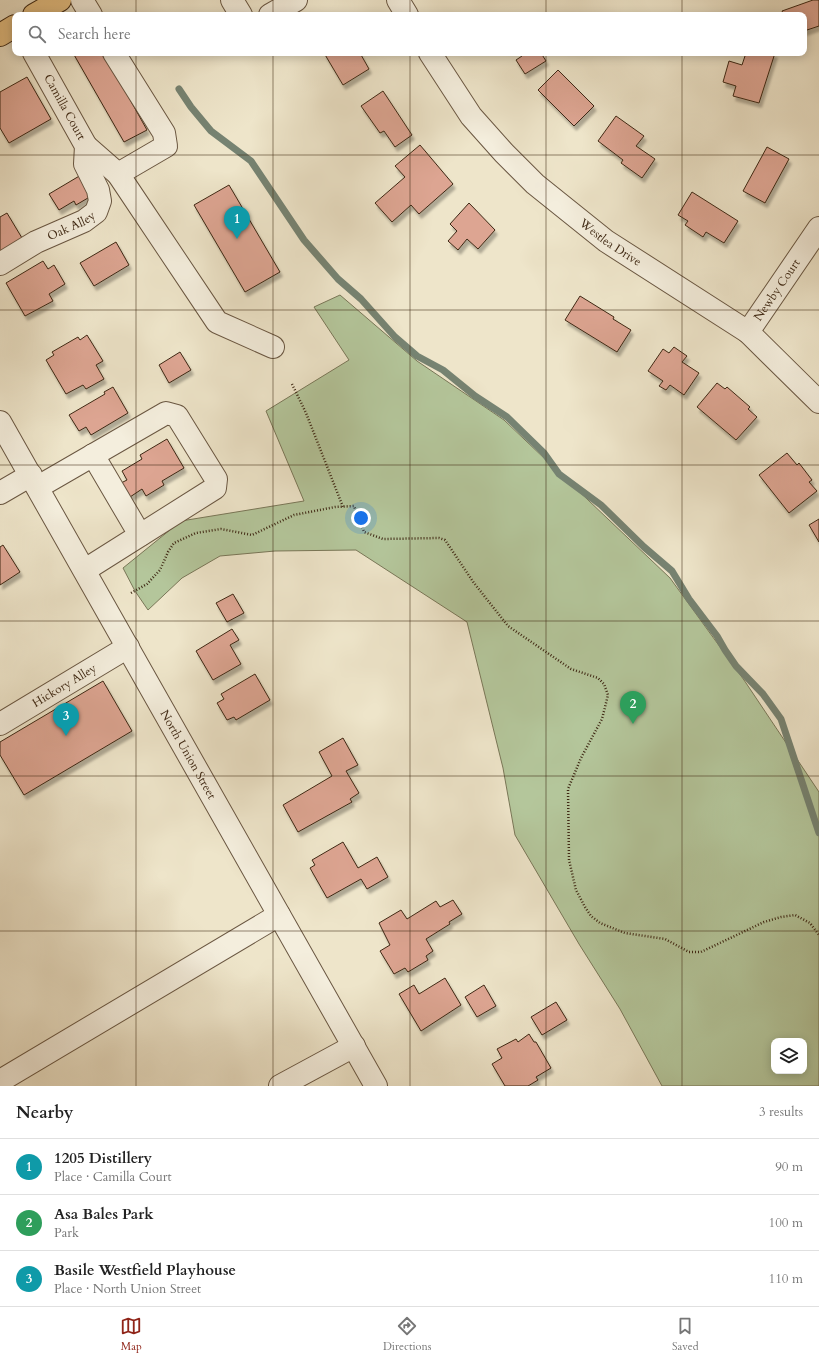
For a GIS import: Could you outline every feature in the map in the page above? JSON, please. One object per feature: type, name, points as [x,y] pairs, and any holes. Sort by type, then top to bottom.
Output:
[{"type":"main road","points":[[39,12],[60,0]]},
{"type":"main road","points":[[0,35],[12,28]]},
{"type":"street","points":[[82,0],[89,12]]},
{"type":"street","points":[[232,0],[239,12]]},
{"type":"street","points":[[275,12],[296,0]]},
{"type":"street","points":[[398,0],[405,12]]},
{"type":"street","name":"Camilla Court","points":[[36,56],[86,155]]},
{"type":"street","points":[[116,56],[164,133],[166,146],[118,174]]},
{"type":"street","name":"Westlea Drive","points":[[432,56],[471,116],[535,184],[606,241],[748,332],[819,402]]},
{"type":"street","points":[[86,155],[118,174],[217,322],[273,347]]},
{"type":"street","name":"Oak Alley","points":[[0,264],[36,242],[84,221],[96,212],[100,201],[98,190],[86,155]]},
{"type":"street","name":"Newby Court","points":[[748,332],[819,228]]},
{"type":"street","points":[[0,493],[34,481],[93,455],[166,413],[177,416],[216,479],[215,488],[85,570]]},
{"type":"street","name":"North Union Street","points":[[0,422],[376,1086]]},
{"type":"street","points":[[93,455],[140,535]]},
{"type":"street","name":"Hickory Alley","points":[[0,724],[128,647]]},
{"type":"street","points":[[0,1081],[279,915]]},
{"type":"street","points":[[280,1086],[354,1046]]},
{"type":"path","points":[[292,384],[306,413],[343,507]]},
{"type":"path","points":[[131,593],[147,584],[160,570],[174,543],[196,533],[221,529],[252,535],[294,514],[354,506],[364,532],[383,539],[440,538],[445,540],[474,583],[508,626],[571,669],[585,672],[598,678],[604,684],[608,695],[602,719],[581,758],[568,789],[569,860],[576,890],[591,916],[600,923],[625,933],[665,939],[693,953],[701,952],[764,922],[781,916],[795,915],[810,923],[819,935]]},
{"type":"green space","points":[[340,295],[417,361],[504,420],[670,578],[744,680],[819,792],[819,1086],[662,1086],[620,1009],[579,944],[515,835],[503,768],[467,622],[356,550],[275,551],[220,556],[182,578],[148,610],[135,591],[123,568],[181,521],[304,501],[266,411],[349,360],[314,307]]},
{"type":"building","points":[[813,0],[819,0],[819,26],[807,30],[807,12],[782,11]]},
{"type":"building","points":[[75,56],[106,56],[147,130],[124,142]]},
{"type":"building","points":[[326,56],[362,56],[369,69],[343,85]]},
{"type":"building","points":[[522,56],[543,56],[546,61],[525,74],[516,60]]},
{"type":"building","points":[[745,56],[774,56],[759,103],[733,96],[736,86],[723,82],[729,61],[742,65]]},
{"type":"building","points":[[558,70],[594,106],[574,126],[538,90]]},
{"type":"building","points":[[27,77],[51,119],[9,143],[0,128],[0,92]]},
{"type":"building","points":[[383,91],[412,135],[395,147],[384,131],[380,133],[361,106]]},
{"type":"building","points":[[616,116],[644,136],[636,146],[655,159],[642,178],[621,163],[623,160],[598,141]]},
{"type":"building","points":[[420,145],[453,184],[419,214],[411,205],[392,222],[375,203],[405,177],[395,166]]},
{"type":"building","points":[[767,147],[789,159],[765,203],[743,191]]},
{"type":"building","points":[[81,175],[93,195],[76,205],[74,201],[59,210],[49,194]]},
{"type":"building","points":[[229,185],[280,272],[245,292],[194,205]]},
{"type":"building","points":[[692,192],[738,221],[724,243],[706,232],[703,237],[685,225],[688,221],[678,215]]},
{"type":"building","points":[[469,203],[495,230],[478,249],[467,239],[458,250],[448,241],[457,231],[450,224]]},
{"type":"building","points":[[7,213],[25,243],[0,257],[0,217]]},
{"type":"building","points":[[116,242],[129,265],[94,286],[80,263]]},
{"type":"building","points":[[43,261],[48,269],[54,265],[65,284],[49,294],[53,301],[25,316],[6,283]]},
{"type":"building","points":[[580,296],[614,317],[613,319],[631,330],[617,352],[565,320]]},
{"type":"building","points":[[87,335],[103,361],[96,365],[104,379],[86,389],[83,385],[66,394],[46,360],[54,355],[52,352],[78,337],[80,340]]},
{"type":"building","points":[[674,347],[687,356],[682,362],[699,373],[684,395],[670,385],[666,390],[659,386],[663,381],[648,371],[663,349],[669,353]]},
{"type":"building","points":[[180,352],[191,370],[169,383],[159,365]]},
{"type":"building","points":[[717,383],[725,389],[727,387],[750,407],[748,409],[757,417],[736,440],[697,407]]},
{"type":"building","points":[[113,387],[128,413],[91,435],[86,427],[79,431],[69,415],[105,394],[104,392]]},
{"type":"building","points":[[167,439],[184,468],[162,481],[164,485],[146,496],[142,489],[130,497],[121,483],[127,480],[122,471],[142,459],[140,455]]},
{"type":"building","points":[[787,453],[797,465],[799,463],[812,480],[809,482],[817,491],[789,513],[759,475]]},
{"type":"building","points":[[819,519],[819,542],[809,525]]},
{"type":"building","points":[[3,545],[20,572],[0,585],[0,547]]},
{"type":"building","points":[[233,594],[244,613],[227,622],[216,603]]},
{"type":"building","points":[[232,629],[239,640],[230,645],[241,664],[213,680],[196,651]]},
{"type":"building","points":[[255,674],[270,700],[236,720],[234,717],[227,720],[217,703],[224,699],[221,694]]},
{"type":"building","points":[[103,681],[132,731],[24,795],[0,755],[0,742]]},
{"type":"building","points":[[343,738],[358,765],[346,771],[359,793],[350,799],[352,802],[298,832],[283,805],[332,776],[319,752]]},
{"type":"building","points":[[343,842],[358,868],[377,857],[388,877],[367,889],[361,879],[327,898],[310,868],[315,865],[312,860]]},
{"type":"building","points":[[453,900],[462,914],[449,922],[450,924],[426,939],[433,951],[426,956],[428,960],[408,972],[405,968],[394,974],[380,951],[390,945],[379,923],[401,910],[407,919],[436,901],[440,907]]},
{"type":"building","points":[[445,978],[461,1005],[421,1031],[399,994],[414,985],[419,994]]},
{"type":"building","points":[[484,985],[496,1006],[477,1017],[465,997]]},
{"type":"building","points":[[556,1002],[567,1020],[542,1035],[531,1017]]},
{"type":"building","points":[[529,1034],[534,1042],[536,1042],[551,1068],[536,1077],[538,1080],[528,1086],[505,1086],[492,1064],[502,1058],[497,1049],[516,1039],[518,1042]]},
{"type":"waterway","points":[[179,89],[191,107],[211,131],[251,161],[304,240],[338,279],[361,299],[395,337],[417,356],[443,370],[475,396],[507,417],[544,453],[559,474],[601,505],[644,547],[672,571],[689,599],[717,636],[736,666],[763,694],[781,719],[819,833]]},
{"type":"place","name":"1205 Distillery","points":[[237,239]]},
{"type":"place","name":"Asa Bales Park","points":[[633,724]]},
{"type":"place","name":"Basile Westfield Playhouse","points":[[66,736]]}]
